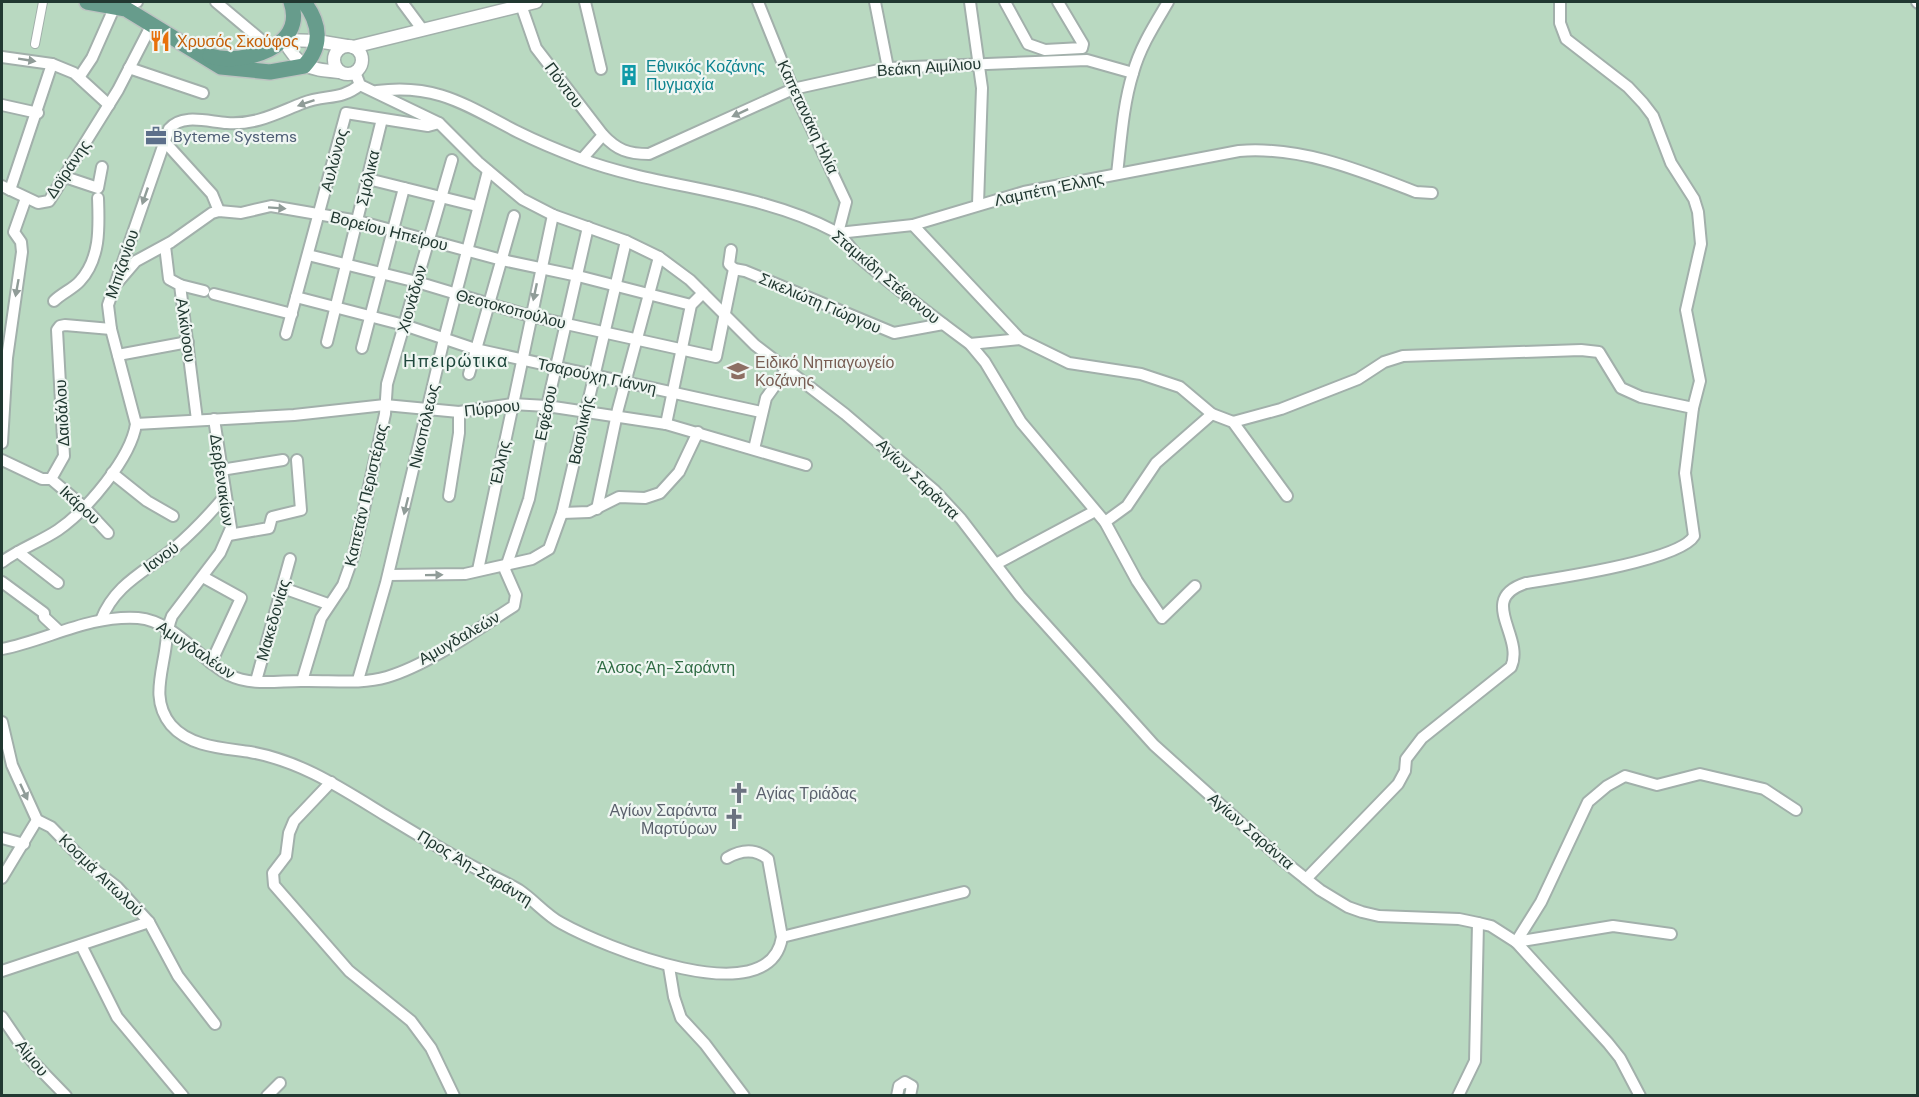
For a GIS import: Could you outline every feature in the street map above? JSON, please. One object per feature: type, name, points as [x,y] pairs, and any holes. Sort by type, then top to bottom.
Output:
[{"type":"main road","points":[[87,2],[128,4],[152,24],[216,65],[234,70],[270,72],[304,66],[317,41],[316,22],[304,2]]},
{"type":"main road","points":[[196,52],[213,57],[231,58],[278,44],[294,16],[291,2]]},
{"type":"street","points":[[35,44],[43,2]]},
{"type":"street","points":[[216,2],[278,44],[304,66],[349,74],[355,72],[361,64],[364,48],[371,42]]},
{"type":"street","points":[[402,2],[422,29]]},
{"type":"street","points":[[340,72],[334,64],[334,57],[339,49],[520,3],[536,2]]},
{"type":"street","points":[[585,2],[601,69]]},
{"type":"street","name":"Καπετανάκη Ηλία","points":[[758,2],[793,88],[846,202],[837,233]]},
{"type":"street","points":[[875,2],[888,68]]},
{"type":"street","points":[[970,2],[979,63],[982,120],[978,204]]},
{"type":"street","points":[[1005,2],[1028,44],[1045,50],[1082,48],[1083,44],[1058,2]]},
{"type":"street","name":"Λαμπέτη Έλλης","points":[[837,233],[913,225],[978,204],[1053,185],[1117,174],[1124,110],[1133,73],[1144,44],[1168,2]]},
{"type":"street","points":[[1306,879],[1398,784],[1405,771],[1406,759],[1422,738],[1511,667],[1515,657],[1502,605],[1506,594],[1515,586],[1610,568],[1667,554],[1690,544],[1694,536],[1695,528],[1685,473],[1693,408],[1701,381],[1686,310],[1701,244],[1698,212],[1694,200],[1671,163],[1653,116],[1628,87],[1566,39],[1560,22],[1560,2]]},
{"type":"street","name":"Πόντου","points":[[520,3],[536,48],[603,135]]},
{"type":"street","points":[[80,76],[128,4]]},
{"type":"street","name":"Δοϊράνης","points":[[2,443],[7,358],[22,252],[21,242],[14,232],[26,198],[38,203],[49,201],[109,105],[152,24]]},
{"type":"street","points":[[278,44],[317,41],[350,46],[362,58]]},
{"type":"street","points":[[2,57],[52,64],[80,76],[109,105]]},
{"type":"street","name":"Βεάκη Αιμίλιου","points":[[603,135],[623,152],[649,154],[793,88],[888,68],[1087,60],[1133,73]]},
{"type":"street","points":[[26,198],[6,188],[38,114],[52,64]]},
{"type":"street","points":[[129,68],[203,93]]},
{"type":"street","points":[[355,72],[360,85]]},
{"type":"street","name":"Αγίων Σαράντα","points":[[360,85],[377,91],[396,104],[440,123],[488,171],[522,199],[553,215],[659,257],[690,280],[726,318],[786,370],[845,414],[934,490],[1020,596],[1154,745],[1306,879],[1332,899],[1362,912],[1378,916],[1459,919],[1491,926],[1516,942],[1608,1042],[1620,1058],[1640,1095]]},
{"type":"street","name":"Μπιζανίου","points":[[136,424],[111,329],[108,305],[164,141],[173,124],[181,121],[260,121],[304,102],[336,98],[360,85]]},
{"type":"street","name":"Σταμκίδη Στέφανου","points":[[377,91],[403,88],[435,93],[467,104],[518,132],[582,159],[812,220],[837,233],[857,256],[970,344],[985,362],[1021,422],[1105,522],[1137,581],[1162,618],[1195,585]]},
{"type":"street","points":[[2,105],[38,114]]},
{"type":"street","name":"Αυλώνος","points":[[286,334],[346,113],[433,127],[440,123]]},
{"type":"street","name":"Σμόλικα","points":[[327,342],[382,119]]},
{"type":"street","points":[[582,159],[603,135]]},
{"type":"street","points":[[164,141],[212,194],[219,211]]},
{"type":"street","points":[[1117,174],[1239,150],[1261,149],[1299,153],[1416,192],[1432,193]]},
{"type":"street","name":"Χιονάδων","points":[[385,405],[387,384],[452,160]]},
{"type":"street","points":[[54,301],[81,280],[91,261],[99,233],[98,193],[102,167]]},
{"type":"street","name":"Νικοπόλεως","points":[[358,680],[388,575],[466,250],[488,171]]},
{"type":"street","points":[[65,177],[98,193]]},
{"type":"street","points":[[368,179],[477,206]]},
{"type":"street","points":[[362,348],[404,188]]},
{"type":"street","name":"Βορείου Ηπείρου","points":[[111,292],[136,261],[165,246],[199,220],[219,211],[241,213],[271,206],[358,221],[502,260],[578,276],[691,305]]},
{"type":"street","name":"Έλλης","points":[[478,570],[540,267],[553,215]]},
{"type":"street","points":[[469,374],[514,216]]},
{"type":"street","points":[[913,225],[1020,339],[1069,363],[1161,379],[1180,387],[1212,414],[1233,422],[1287,496]]},
{"type":"street","name":"Εφέσου","points":[[507,562],[529,499],[547,406],[588,227]]},
{"type":"street","name":"Βασιλικής","points":[[388,575],[443,575],[478,570],[507,562],[532,559],[549,549],[562,513],[626,242]]},
{"type":"street","name":"Αλκίνοου","points":[[165,246],[170,279],[180,285],[197,420]]},
{"type":"street","points":[[726,318],[734,269],[729,264],[732,250]]},
{"type":"street","name":"Θεοτοκοπούλου","points":[[308,255],[417,282],[530,316],[716,357],[726,318]]},
{"type":"street","points":[[597,509],[616,416],[659,257]]},
{"type":"street","name":"Σικελιώτη Γιώργου","points":[[734,269],[746,271],[894,333],[943,324]]},
{"type":"street","points":[[180,285],[292,314]]},
{"type":"street","points":[[666,424],[691,305],[703,293]]},
{"type":"street","name":"Τσαρούχη Γιάννη","points":[[296,297],[404,325],[475,349],[761,412]]},
{"type":"street","name":"Δαιδάλου","points":[[51,479],[64,456],[57,330],[60,326],[111,329]]},
{"type":"street","points":[[970,344],[1020,339]]},
{"type":"street","points":[[118,355],[188,342]]},
{"type":"street","points":[[1233,422],[1281,409],[1358,378],[1384,362],[1403,356],[1431,354],[1581,350],[1599,352],[1604,356],[1621,388],[1641,397],[1693,408]]},
{"type":"street","points":[[753,449],[761,412],[770,392],[786,370]]},
{"type":"street","name":"Πύρρου","points":[[136,424],[294,415],[385,405],[459,412],[512,404],[547,406],[666,424],[806,465]]},
{"type":"street","name":"Καπετάν Περιστέρας","points":[[302,681],[321,618],[328,604],[333,603],[343,585],[354,554],[385,405]]},
{"type":"street","points":[[449,496],[459,433],[459,412]]},
{"type":"street","points":[[1105,522],[1127,506],[1156,463],[1212,414]]},
{"type":"street","name":"Δερβενακίων","points":[[167,628],[172,616],[203,577],[230,535],[231,528],[213,419]]},
{"type":"street","points":[[8,555],[59,530],[83,506],[112,473],[134,439],[136,424]]},
{"type":"street","points":[[562,513],[589,512],[619,497],[645,498],[660,493],[678,472],[698,432]]},
{"type":"street","points":[[2,460],[42,478],[51,479]]},
{"type":"street","points":[[221,470],[283,460]]},
{"type":"street","points":[[230,535],[269,528],[272,517],[301,510],[297,460]]},
{"type":"street","points":[[112,473],[147,501],[173,516]]},
{"type":"street","name":"Ικάρου","points":[[51,479],[83,506],[108,533]]},
{"type":"street","name":"Ιανού","points":[[101,620],[107,605],[122,587],[192,533],[225,496]]},
{"type":"street","points":[[996,564],[1095,511]]},
{"type":"street","points":[[8,555],[58,583]]},
{"type":"street","name":"Μακεδονίας","points":[[256,681],[290,559]]},
{"type":"street","name":"Αμυγδαλεών","points":[[358,680],[379,679],[396,673],[448,647],[514,606],[516,595],[505,573],[507,562]]},
{"type":"street","points":[[203,577],[241,598],[211,663]]},
{"type":"street","points":[[2,582],[44,613],[44,617],[60,631]]},
{"type":"street","points":[[283,588],[328,604]]},
{"type":"street","name":"Αμυγδαλέων","points":[[2,649],[101,620],[137,618],[151,620],[167,628],[211,663],[237,678],[256,681],[358,680]]},
{"type":"street","name":"Προς Άη-Σαράντη","points":[[167,628],[158,687],[159,699],[170,723],[180,734],[217,747],[286,761],[331,782],[445,851],[519,891],[562,924],[641,958],[669,967],[736,972],[755,971],[772,961],[780,949],[782,937]]},
{"type":"street","name":"Κοσμά Αιτωλού","points":[[2,722],[7,764],[37,820],[51,827],[87,864],[117,887],[149,922],[178,976],[215,1024]]},
{"type":"street","points":[[1516,942],[1551,882],[1588,802],[1607,786],[1625,776],[1657,785],[1700,774],[1764,789],[1796,810]]},
{"type":"street","points":[[331,782],[294,821],[289,833],[286,856],[273,873],[274,885],[349,971],[411,1021],[430,1048],[454,1095]]},
{"type":"street","points":[[2,878],[37,820]]},
{"type":"street","points":[[2,838],[24,844]]},
{"type":"street","points":[[727,858],[737,852],[747,850],[761,853],[768,859],[782,937],[964,892]]},
{"type":"street","points":[[2,971],[149,922]]},
{"type":"street","points":[[1458,1095],[1475,1061],[1478,923]]},
{"type":"street","points":[[1516,942],[1613,926],[1671,934]]},
{"type":"street","points":[[81,945],[117,1017],[183,1095]]},
{"type":"street","points":[[669,967],[674,997],[681,1018],[705,1044],[744,1095]]},
{"type":"street","name":"Αίμου","points":[[2,1017],[32,1061],[66,1095]]},
{"type":"street","points":[[897,1095],[899,1086],[905,1082],[912,1086],[909,1095]]},
{"type":"street","points":[[267,1095],[280,1083]]},
{"type":"green space","name":"Άλσος Άη-Σαράντη","points":[[2,2],[1917,2],[1917,1095],[2,1096]]},
{"type":"place","name":"Χρυσός Σκούφος","points":[[160,41]]},
{"type":"place","name":"Εθνικός Κοζάνης Πυγμαχία","points":[[629,75]]},
{"type":"place","name":"Byteme Systems","points":[[156,136]]},
{"type":"place","name":"Ειδικό Νηπιαγωγείο Κοζάνης","points":[[738,371]]},
{"type":"place","name":"Αγίας Τριάδας","points":[[739,793]]},
{"type":"place","name":"Αγίων Σαράντα Μαρτύρων","points":[[734,819]]},
{"type":"district","name":"Ηπειρώτικα","points":[[456,361]]}]
